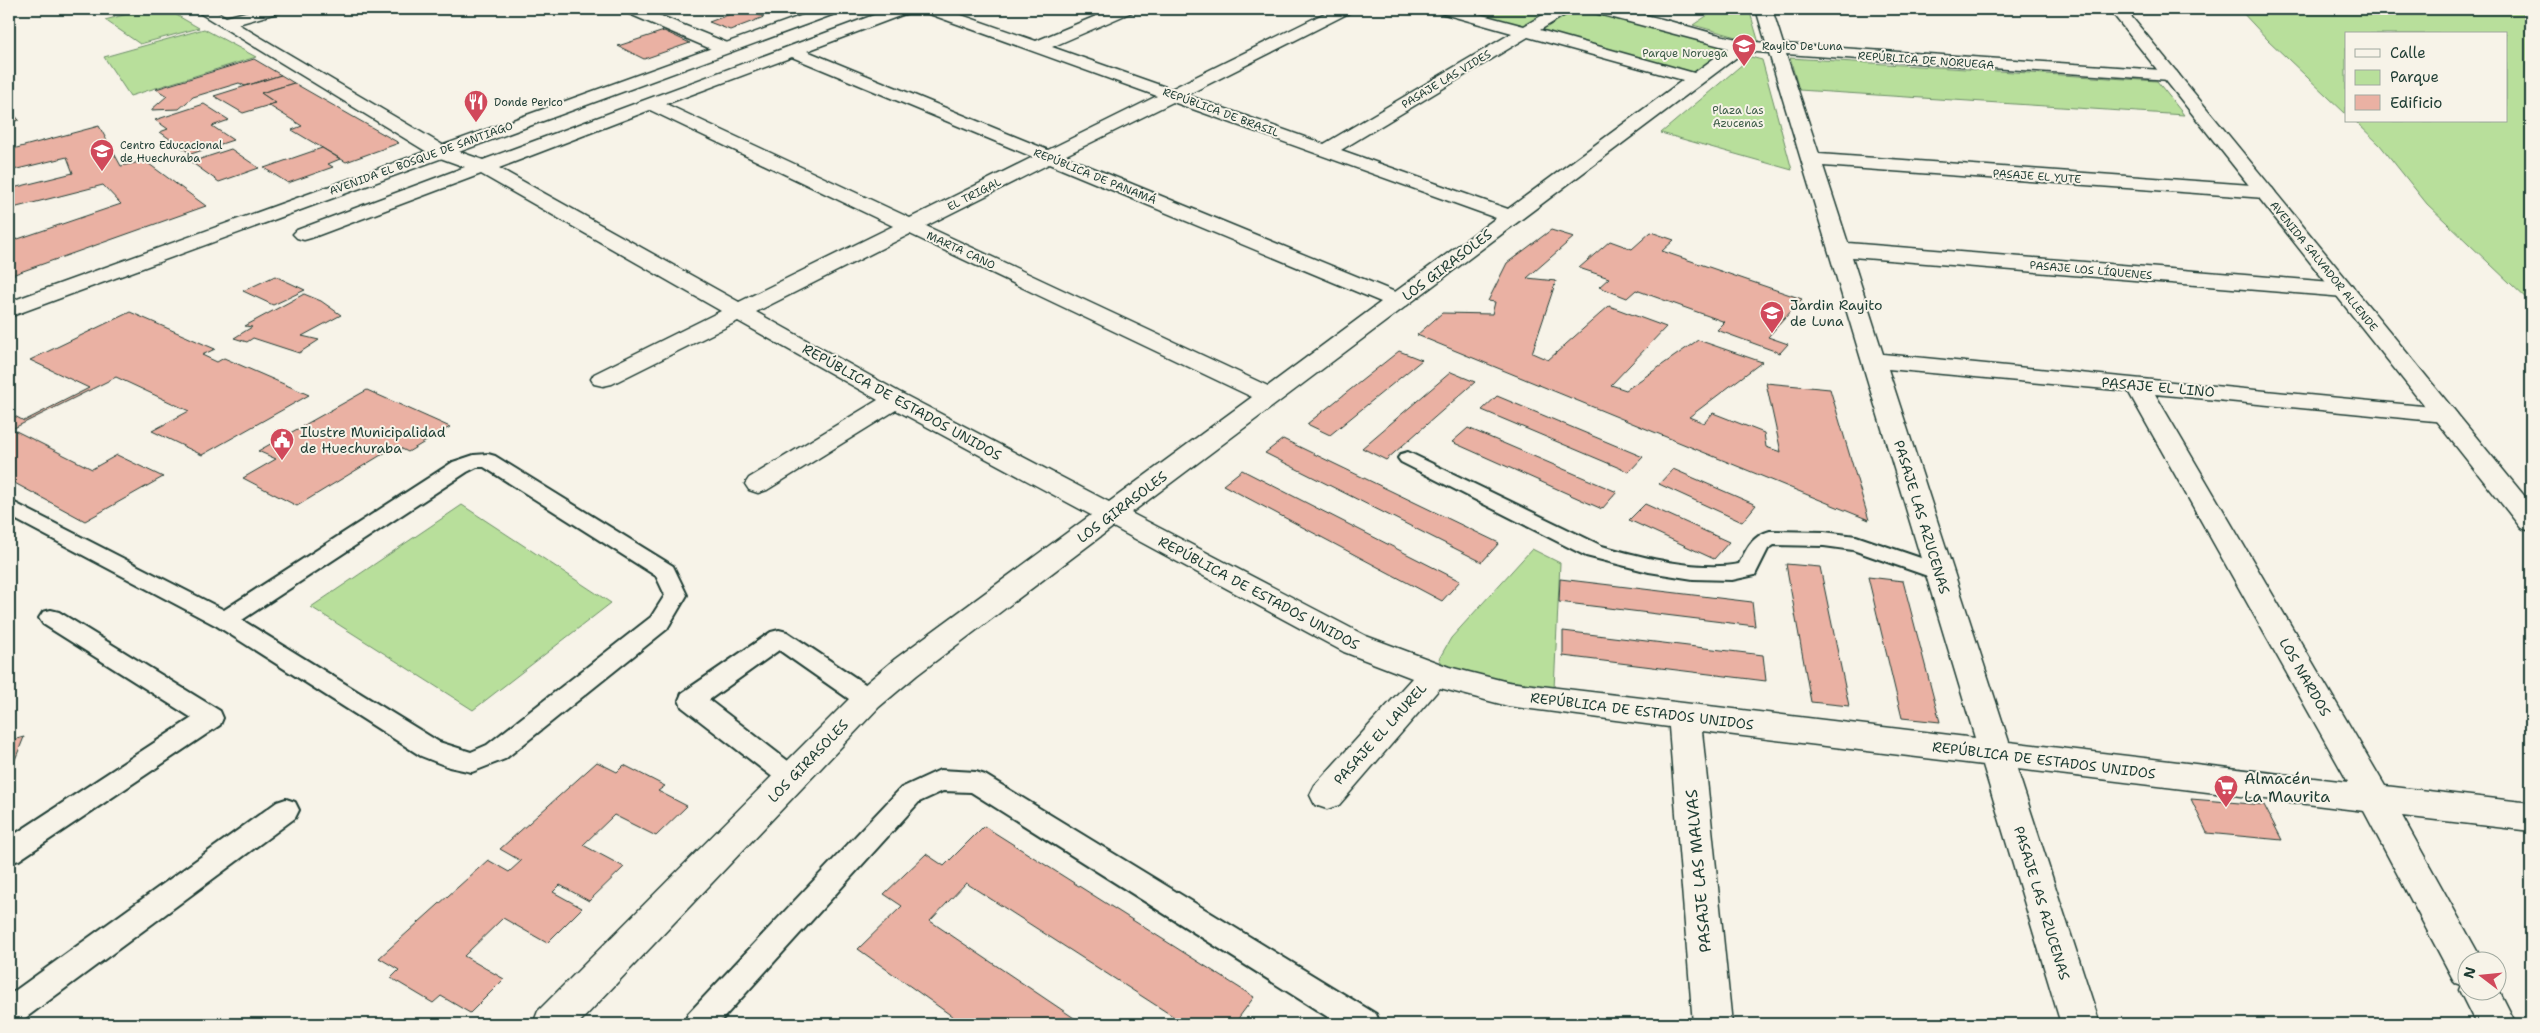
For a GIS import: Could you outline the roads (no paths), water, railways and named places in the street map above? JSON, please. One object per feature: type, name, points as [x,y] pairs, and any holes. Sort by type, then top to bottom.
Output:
[{"type":"street","name":"REPÚBLICA DE ESTADOS UNIDOS","points":[[201,9],[438,151],[483,167],[896,400],[1354,644],[1434,674],[1508,694],[1684,717],[2531,817]]},
{"type":"street","points":[[224,23],[274,9]]},
{"type":"street","points":[[631,9],[724,48]]},
{"type":"street","name":"AVENIDA EL BOSQUE DE SANTIAGO","points":[[9,310],[438,151],[834,9]]},
{"type":"street","points":[[304,234],[904,9]]},
{"type":"street","name":"REPÚBLICA DE BRASIL","points":[[930,9],[1174,94],[1512,217]]},
{"type":"street","points":[[1036,47],[1126,9]]},
{"type":"street","name":"EL TRIGAL","points":[[603,380],[1345,9]]},
{"type":"street","points":[[1443,9],[1698,79]]},
{"type":"street","name":"PASAJE LAS VIDES","points":[[1327,150],[1564,9]]},
{"type":"street","name":"REPÚBLICA DE NORUEGA","points":[[1597,9],[1741,46],[1776,50],[2170,75]]},
{"type":"street","name":"PASAJE LAS AZUCENAS","points":[[1764,9],[1809,159],[2080,1024]]},
{"type":"street","name":"AVENIDA SALVADOR ALLENDE","points":[[2117,9],[2531,522]]},
{"type":"street","name":"LOS GIRASOLES","points":[[552,1024],[868,699],[906,667],[1741,46]]},
{"type":"street","name":"REPÚBLICA DE PANAMÁ","points":[[792,51],[1398,301]]},
{"type":"street","name":"MARTA CANO","points":[[651,104],[1270,396]]},
{"type":"street","name":"PASAJE EL YUTE","points":[[1809,159],[2265,192]]},
{"type":"street","name":"PASAJE LOS LÍQUENES","points":[[1838,249],[2344,290]]},
{"type":"street","name":"PASAJE EL LINO","points":[[1872,360],[2444,414]]},
{"type":"street","name":"LOS NARDOS","points":[[2138,385],[2375,799],[2458,953]]},
{"type":"street","points":[[758,484],[896,400]]},
{"type":"street","name":"PASAJE EL LAUREL","points":[[1326,795],[1434,674]]},
{"type":"street","name":"PASAJE LAS MALVAS","points":[[1684,717],[1712,1024]]},
{"type":"street","points":[[2483,1000],[2496,1024]]},
{"type":"lane","points":[[1408,458],[1594,551],[1620,559],[1712,574],[1734,574],[1747,570],[1759,544],[1770,538],[1824,539],[1856,542],[1939,572]]},
{"type":"lane","points":[[9,507],[225,620],[430,749],[449,757],[472,762],[496,752],[659,623],[676,595],[665,571],[488,460],[474,461],[460,467],[225,620]]},
{"type":"lane","points":[[9,852],[211,718],[51,618]]},
{"type":"lane","points":[[792,778],[691,700],[779,638],[868,699]]},
{"type":"lane","points":[[699,1024],[910,795],[940,780],[976,782],[1365,1024]]},
{"type":"lane","points":[[9,1012],[286,810]]},
{"type":"place","name":"Rayito De Luna","points":[[1744,67]]},
{"type":"place","name":"Donde Perico","points":[[476,123]]},
{"type":"place","name":"Centro Educacional de Huechuraba","points":[[102,172]]},
{"type":"place","name":"Jardin Rayito de Luna","points":[[1772,334]]},
{"type":"place","name":"Ilustre Municipalidad de Huechuraba","points":[[282,461]]},
{"type":"place","name":"Almacén La Maurita","points":[[2226,808]]},
{"type":"park label","name":"Parque Noruega","points":[[1685,53]]},
{"type":"park label","name":"Plaza Las Azucenas","points":[[1738,116]]}]
